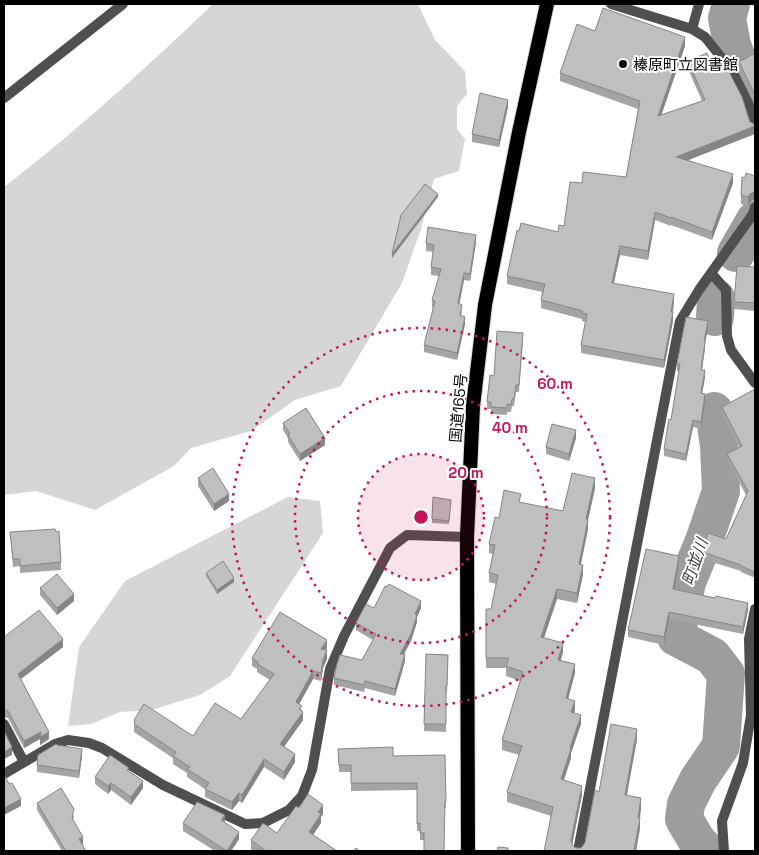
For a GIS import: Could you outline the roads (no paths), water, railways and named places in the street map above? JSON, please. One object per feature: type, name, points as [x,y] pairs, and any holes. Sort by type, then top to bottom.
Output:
[{"type":"highway","name":"国道165号","points":[[468,851],[467,537],[473,406],[485,305],[519,132],[547,4]]},
{"type":"street","points":[[4,98],[123,4]]},
{"type":"street","points":[[611,4],[692,30],[705,37],[732,71],[748,103],[755,126]]},
{"type":"street","points":[[692,30],[699,4]]},
{"type":"street","points":[[578,851],[680,321],[755,207]]},
{"type":"street","points":[[711,273],[726,290],[727,336],[731,350],[755,383]]},
{"type":"street","points":[[4,774],[55,744],[68,740],[89,743],[102,748],[163,785],[245,824],[263,823],[289,810],[302,796],[312,770],[330,670],[344,636],[390,548],[407,535],[467,537]]},
{"type":"street","points":[[724,851],[722,821],[742,763],[751,715],[749,639],[755,609]]},
{"type":"street","points":[[4,724],[24,762]]},
{"type":"waterway","name":"町並川","points":[[731,4],[727,18],[732,45],[755,105]]},
{"type":"waterway","name":"町並川","points":[[736,253],[755,220]]},
{"type":"waterway","name":"町並川","points":[[715,317],[716,298]]},
{"type":"waterway","name":"町並川","points":[[707,851],[697,841],[684,819],[686,804],[698,780],[721,746],[726,674],[712,656],[676,637],[687,582],[704,541],[721,491],[719,446],[714,411]]},
{"type":"place","name":"榛原町立図書館","points":[[623,64]]}]
